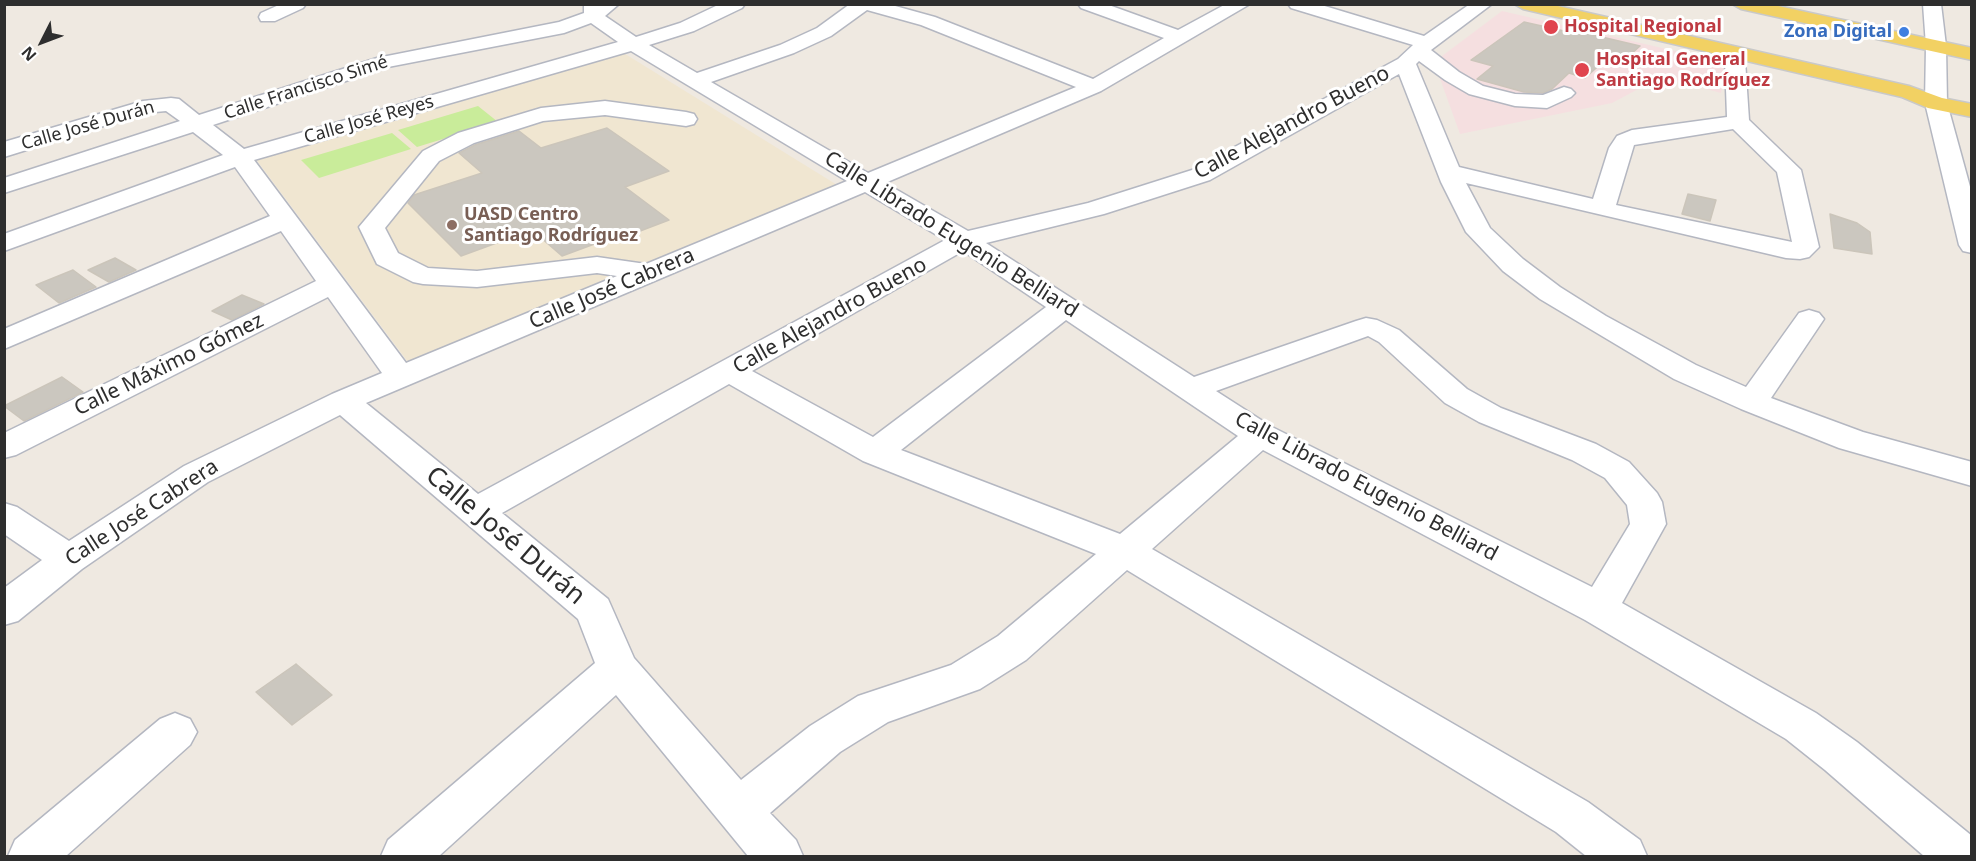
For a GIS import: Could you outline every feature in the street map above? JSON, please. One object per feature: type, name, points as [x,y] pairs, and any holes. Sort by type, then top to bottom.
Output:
[{"type":"main road","points":[[1741,4],[1971,54]]},
{"type":"main road","points":[[1516,6],[1910,101],[1936,103],[1971,111]]},
{"type":"main road","points":[[1516,6],[1909,92],[1936,103]]},
{"type":"street","points":[[268,17],[297,4]]},
{"type":"street","name":"Calle José Reyes","points":[[4,243],[240,157],[633,44],[687,27],[736,4]]},
{"type":"street","points":[[693,81],[787,50],[824,32],[864,4],[928,21],[1094,87]]},
{"type":"street","points":[[1087,4],[1179,37]]},
{"type":"street","name":"Calle José Cabrera","points":[[4,610],[69,559],[196,474],[343,401],[1094,87],[1241,4]]},
{"type":"street","points":[[1297,4],[1417,52],[1476,90],[1515,100],[1547,102],[1564,93]]},
{"type":"street","name":"Calle Alejandro Bueno","points":[[475,512],[964,240],[1095,209],[1201,175],[1417,52],[1483,4]]},
{"type":"street","points":[[1932,4],[1936,46],[1936,103],[1971,242]]},
{"type":"street","points":[[556,8],[599,8]]},
{"type":"street","name":"Calle Librado Eugenio Belliard","points":[[599,8],[633,44],[964,240],[1260,435],[1599,609],[1801,726],[1841,756],[1959,856]]},
{"type":"street","name":"Calle Francisco Simé","points":[[4,186],[384,62],[564,27],[599,8]]},
{"type":"street","points":[[1417,52],[1449,172],[1479,232],[1513,265],[1550,293],[1596,322],[1686,372],[1752,402],[1851,440],[1971,474]]},
{"type":"street","points":[[1449,172],[1786,250],[1800,251],[1806,247],[1790,171],[1738,122],[1735,60]]},
{"type":"street","name":"Calle José Durán","points":[[4,150],[160,104],[171,105],[240,157],[401,378]]},
{"type":"street","points":[[649,273],[597,266],[477,279],[423,276],[387,258],[372,227],[431,156],[466,138],[541,115],[605,108],[686,119]]},
{"type":"street","points":[[1602,208],[1625,141],[1632,137],[1738,122]]},
{"type":"street","points":[[4,340],[286,219]]},
{"type":"street","name":"Calle Máximo Gómez","points":[[4,447],[334,283]]},
{"type":"street","points":[[875,453],[1066,306]]},
{"type":"street","points":[[1752,402],[1809,319]]},
{"type":"street","points":[[1191,389],[1366,327],[1377,329],[1389,336],[1456,396],[1490,415],[1584,453],[1617,470],[1644,502],[1648,524],[1599,609]]},
{"type":"street","points":[[730,372],[875,453],[1125,551],[1572,817],[1623,856]]},
{"type":"street","name":"Calle José Durán","points":[[343,401],[594,610],[618,668],[738,812],[779,856]]},
{"type":"street","points":[[738,812],[825,739],[873,709],[965,677],[1012,648],[1260,435]]},
{"type":"street","points":[[4,516],[69,559]]},
{"type":"street","points":[[405,856],[618,668]]},
{"type":"street","points":[[32,856],[175,732]]},
{"type":"shaded area","name":"Hospital General Santiago Rodríguez","points":[[1502,11],[1727,63],[1721,93],[1661,77],[1612,103],[1460,134],[1434,62]]},
{"type":"shaded area","points":[[622,52],[842,188],[411,366],[255,158]]},
{"type":"green space","points":[[478,106],[498,122],[417,147],[398,130]]},
{"type":"green space","points":[[392,133],[411,149],[319,178],[301,160]]},
{"type":"building","points":[[1524,22],[1640,46],[1619,65],[1604,61],[1585,78],[1569,73],[1552,89],[1543,93],[1524,92],[1477,79],[1493,66],[1471,60]]},
{"type":"building","points":[[607,128],[669,171],[625,187],[669,220],[627,236],[624,233],[562,256],[532,230],[461,256],[408,203],[414,195],[482,173],[459,153],[475,145],[519,131],[541,148]]},
{"type":"building","points":[[1688,194],[1716,200],[1710,221],[1682,214]]},
{"type":"building","points":[[1830,214],[1857,223],[1870,232],[1872,254],[1834,248]]},
{"type":"building","points":[[115,258],[136,270],[109,282],[88,270]]},
{"type":"building","points":[[73,270],[96,287],[59,303],[36,285]]},
{"type":"building","points":[[242,295],[264,304],[232,320],[212,311]]},
{"type":"building","points":[[62,377],[83,392],[24,421],[4,406]]},
{"type":"building","points":[[296,664],[332,695],[292,725],[256,692]]},
{"type":"place","name":"Hospital Regional","points":[[1551,27]]},
{"type":"place","name":"Zona Digital","points":[[1904,32]]},
{"type":"place","name":"Hospital General Santiago Rodríguez","points":[[1582,70]]},
{"type":"place","name":"UASD Centro Santiago Rodríguez","points":[[452,225]]}]
